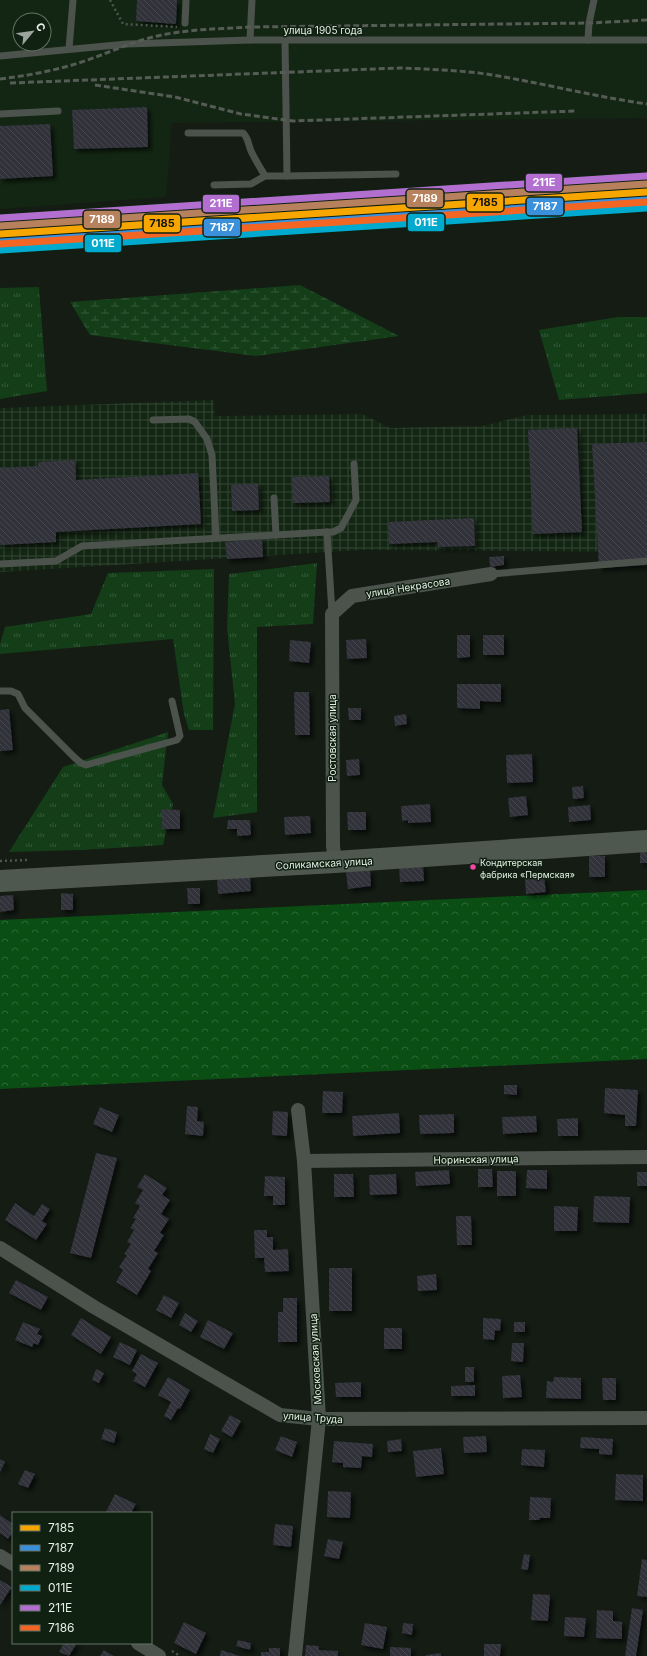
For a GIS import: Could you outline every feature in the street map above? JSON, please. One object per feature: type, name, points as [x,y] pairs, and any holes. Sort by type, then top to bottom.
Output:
[{"type":"main road","name":"Соликамская улица","points":[[0,881],[335,862],[647,841]]},
{"type":"street","name":"улица Некрасова","points":[[332,614],[352,596],[490,574]]},
{"type":"street","name":"Ростовская улица","points":[[332,614],[333,846],[335,862]]},
{"type":"street","name":"Московская улица","points":[[295,1656],[318,1419],[304,1161],[298,1110]]},
{"type":"street","name":"Норинская улица","points":[[304,1161],[647,1157]]},
{"type":"street","name":"улица Труда","points":[[0,1248],[101,1311],[280,1415],[318,1419],[647,1418]]},
{"type":"street","points":[[0,1556],[12,1563]]},
{"type":"street","points":[[140,1644],[159,1656]]},
{"type":"lane","points":[[69,49],[73,0]]},
{"type":"lane","points":[[185,23],[186,0]]},
{"type":"lane","points":[[250,40],[252,0]]},
{"type":"lane","points":[[588,40],[588,23],[594,0]]},
{"type":"lane","name":"улица 1905 года","points":[[0,56],[127,44],[250,40],[647,40]]},
{"type":"lane","points":[[285,40],[287,176]]},
{"type":"lane","points":[[0,114],[58,111]]},
{"type":"lane","points":[[188,133],[244,133],[247,136],[253,155],[265,176]]},
{"type":"lane","points":[[214,185],[251,184],[265,176],[396,174]]},
{"type":"lane","points":[[153,420],[189,419],[195,422],[207,439],[212,455],[216,538]]},
{"type":"lane","points":[[0,564],[56,561],[82,546],[333,532],[341,528],[356,500],[354,464]]},
{"type":"lane","points":[[274,498],[276,535]]},
{"type":"lane","points":[[327,532],[332,614]]},
{"type":"lane","points":[[490,574],[647,561]]},
{"type":"lane","points":[[0,691],[11,691],[18,694],[25,708],[75,758],[86,765],[177,740],[180,736],[180,730],[172,701]]},
{"type":"path","points":[[110,0],[123,24],[176,28],[185,23]]},
{"type":"shaded area","points":[[0,0],[647,0],[647,118],[172,123],[166,197],[0,209]]},
{"type":"shaded area","points":[[213,400],[215,416],[362,414],[390,428],[482,426],[527,415],[647,414],[647,552],[362,550],[0,572],[0,408]]},
{"type":"green space","points":[[300,285],[399,336],[256,356],[90,335],[70,302]]},
{"type":"green space","points":[[39,287],[47,391],[0,399],[0,288]]},
{"type":"green space","points":[[618,317],[647,317],[647,393],[559,400],[539,330]]},
{"type":"green space","points":[[317,563],[313,624],[257,627],[257,812],[213,818],[235,704],[227,628],[229,574]]},
{"type":"green space","points":[[214,569],[213,730],[189,730],[184,714],[173,639],[0,654],[0,644],[5,627],[91,614],[108,573]]},
{"type":"green space","points":[[168,732],[162,785],[173,804],[163,845],[82,850],[9,852],[63,767]]},
{"type":"green space","points":[[647,890],[647,1059],[0,1089],[0,920]]},
{"type":"building","points":[[137,0],[177,0],[176,24],[136,21]]},
{"type":"building","points":[[147,107],[148,147],[74,149],[72,110]]},
{"type":"building","points":[[50,124],[53,176],[0,179],[0,126]]},
{"type":"building","points":[[577,428],[582,532],[533,534],[528,430]]},
{"type":"building","points":[[647,442],[647,565],[599,568],[592,444]]},
{"type":"building","points":[[75,460],[76,480],[198,473],[201,524],[56,532],[56,542],[0,545],[0,468],[38,466],[38,462]]},
{"type":"building","points":[[329,476],[330,502],[293,503],[292,477]]},
{"type":"building","points":[[258,483],[259,510],[232,511],[231,485]]},
{"type":"building","points":[[474,518],[475,546],[438,547],[437,542],[389,544],[388,522]]},
{"type":"building","points":[[262,539],[263,557],[227,559],[225,542]]},
{"type":"building","points":[[504,556],[504,565],[490,567],[489,557]]},
{"type":"building","points":[[457,635],[470,635],[470,657],[457,658]]},
{"type":"building","points":[[483,635],[504,635],[504,655],[483,655]]},
{"type":"building","points":[[366,639],[367,658],[347,659],[346,640]]},
{"type":"building","points":[[290,640],[311,642],[309,663],[289,661]]},
{"type":"building","points":[[457,684],[501,684],[501,702],[480,701],[480,709],[457,708]]},
{"type":"building","points":[[294,692],[309,692],[310,735],[295,735]]},
{"type":"building","points":[[348,708],[361,708],[361,720],[349,720]]},
{"type":"building","points":[[9,709],[13,750],[0,751],[0,710]]},
{"type":"building","points":[[406,714],[407,724],[395,726],[394,716]]},
{"type":"building","points":[[532,754],[533,782],[507,783],[506,755]]},
{"type":"building","points":[[359,759],[360,775],[347,776],[346,760]]},
{"type":"building","points":[[583,786],[584,798],[573,799],[572,787]]},
{"type":"building","points":[[526,796],[528,815],[510,817],[508,798]]},
{"type":"building","points":[[430,804],[431,822],[408,823],[408,820],[402,821],[401,806]]},
{"type":"building","points":[[590,805],[591,820],[569,822],[568,807]]},
{"type":"building","points":[[162,809],[180,810],[180,829],[162,829]]},
{"type":"building","points":[[347,812],[366,812],[366,830],[348,830]]},
{"type":"building","points":[[310,816],[311,833],[285,835],[284,817]]},
{"type":"building","points":[[228,820],[250,820],[251,835],[237,836],[237,829],[227,829]]},
{"type":"building","points":[[640,846],[647,846],[647,863],[640,863]]},
{"type":"building","points":[[589,856],[605,856],[605,877],[589,877]]},
{"type":"building","points":[[423,865],[424,881],[400,882],[399,866]]},
{"type":"building","points":[[370,870],[371,886],[348,889],[346,872]]},
{"type":"building","points":[[250,876],[251,891],[218,894],[217,879]]},
{"type":"building","points":[[544,877],[546,892],[526,894],[525,879]]},
{"type":"building","points":[[187,888],[200,888],[200,904],[188,904]]},
{"type":"building","points":[[61,893],[73,894],[73,910],[61,910]]},
{"type":"building","points":[[13,895],[14,910],[0,912],[0,896]]},
{"type":"building","points":[[504,1085],[517,1085],[517,1095],[504,1094]]},
{"type":"building","points":[[605,1088],[638,1090],[636,1126],[625,1126],[625,1115],[604,1113]]},
{"type":"building","points":[[323,1091],[343,1092],[342,1113],[322,1113]]},
{"type":"building","points":[[187,1106],[198,1107],[197,1121],[204,1122],[203,1136],[185,1134]]},
{"type":"building","points":[[100,1107],[119,1115],[112,1132],[93,1124]]},
{"type":"building","points":[[273,1111],[288,1112],[287,1136],[272,1135]]},
{"type":"building","points":[[399,1113],[400,1133],[353,1136],[352,1116]]},
{"type":"building","points":[[454,1114],[454,1133],[420,1134],[419,1115]]},
{"type":"building","points":[[536,1116],[537,1132],[503,1134],[502,1117]]},
{"type":"building","points":[[578,1118],[578,1136],[558,1136],[557,1119]]},
{"type":"building","points":[[96,1153],[117,1158],[91,1258],[70,1253]]},
{"type":"building","points":[[478,1169],[492,1169],[493,1187],[478,1187]]},
{"type":"building","points":[[449,1170],[450,1184],[416,1186],[415,1172]]},
{"type":"building","points":[[527,1170],[547,1170],[547,1189],[526,1188]]},
{"type":"building","points":[[497,1171],[516,1171],[516,1196],[497,1196]]},
{"type":"building","points":[[637,1172],[647,1172],[647,1186],[637,1186]]},
{"type":"building","points":[[145,1174],[167,1188],[162,1195],[170,1200],[161,1214],[169,1219],[160,1233],[164,1235],[154,1251],[158,1253],[148,1269],[151,1271],[137,1295],[116,1282],[123,1270],[119,1267],[127,1255],[124,1254],[131,1244],[127,1242],[134,1230],[130,1228],[136,1219],[133,1218],[140,1206],[135,1203],[143,1190],[137,1187]]},
{"type":"building","points":[[334,1174],[353,1174],[354,1197],[334,1197]]},
{"type":"building","points":[[396,1174],[397,1194],[370,1195],[369,1175]]},
{"type":"building","points":[[265,1176],[285,1177],[285,1205],[273,1205],[273,1196],[264,1196]]},
{"type":"building","points":[[594,1196],[630,1197],[629,1223],[593,1222]]},
{"type":"building","points":[[15,1203],[34,1216],[42,1204],[50,1209],[42,1221],[47,1224],[36,1240],[5,1220]]},
{"type":"building","points":[[554,1206],[578,1207],[577,1231],[554,1231]]},
{"type":"building","points":[[456,1216],[471,1216],[472,1245],[457,1245]]},
{"type":"building","points":[[254,1230],[267,1230],[267,1237],[273,1237],[273,1250],[288,1249],[289,1271],[265,1272],[264,1258],[255,1258]]},
{"type":"building","points":[[329,1268],[352,1268],[352,1311],[329,1311]]},
{"type":"building","points":[[436,1274],[437,1290],[418,1291],[417,1276]]},
{"type":"building","points":[[16,1280],[48,1297],[41,1310],[9,1293]]},
{"type":"building","points":[[164,1295],[179,1303],[171,1318],[156,1310]]},
{"type":"building","points":[[283,1298],[297,1298],[297,1342],[278,1342],[278,1312],[283,1312]]},
{"type":"building","points":[[185,1313],[198,1321],[191,1332],[179,1325]]},
{"type":"building","points":[[81,1318],[111,1337],[101,1354],[71,1335]]},
{"type":"building","points":[[483,1318],[501,1319],[500,1331],[495,1330],[494,1340],[483,1339]]},
{"type":"building","points":[[208,1320],[233,1333],[224,1349],[200,1337]]},
{"type":"building","points":[[23,1322],[40,1329],[37,1334],[42,1336],[38,1345],[34,1343],[32,1347],[15,1340]]},
{"type":"building","points":[[514,1322],[525,1322],[525,1332],[514,1332]]},
{"type":"building","points":[[384,1328],[402,1328],[402,1349],[384,1349]]},
{"type":"building","points":[[120,1342],[137,1350],[130,1365],[113,1357]]},
{"type":"building","points":[[512,1343],[524,1343],[523,1362],[511,1361]]},
{"type":"building","points":[[141,1354],[158,1363],[145,1387],[133,1381],[137,1374],[132,1371]]},
{"type":"building","points":[[465,1367],[474,1367],[474,1382],[465,1382]]},
{"type":"building","points":[[96,1369],[104,1373],[99,1383],[92,1380]]},
{"type":"building","points":[[520,1375],[522,1397],[503,1398],[502,1376]]},
{"type":"building","points":[[168,1377],[190,1390],[180,1409],[178,1408],[171,1420],[164,1416],[171,1402],[158,1395]]},
{"type":"building","points":[[554,1377],[581,1378],[581,1399],[546,1398],[547,1381],[553,1382]]},
{"type":"building","points":[[602,1378],[616,1378],[616,1400],[603,1400]]},
{"type":"building","points":[[361,1382],[361,1397],[336,1397],[335,1383]]},
{"type":"building","points":[[475,1385],[475,1396],[451,1396],[451,1386]]},
{"type":"building","points":[[230,1415],[241,1421],[232,1437],[221,1431]]},
{"type":"building","points":[[105,1428],[117,1432],[114,1443],[101,1439]]},
{"type":"building","points":[[210,1434],[220,1439],[213,1453],[204,1449]]},
{"type":"building","points":[[281,1436],[297,1442],[292,1457],[275,1450]]},
{"type":"building","points":[[486,1436],[487,1452],[464,1453],[463,1437]]},
{"type":"building","points":[[581,1437],[613,1439],[612,1455],[599,1454],[599,1449],[580,1448]]},
{"type":"building","points":[[401,1439],[402,1451],[388,1452],[387,1441]]},
{"type":"building","points":[[334,1441],[373,1444],[372,1457],[362,1456],[361,1468],[343,1467],[343,1463],[332,1462]]},
{"type":"building","points":[[441,1448],[444,1474],[416,1477],[413,1451]]},
{"type":"building","points":[[522,1449],[545,1450],[544,1467],[521,1465]]},
{"type":"building","points":[[0,1459],[5,1462],[0,1472]]},
{"type":"building","points":[[25,1470],[35,1474],[28,1488],[18,1484]]},
{"type":"building","points":[[616,1474],[643,1475],[643,1501],[615,1500]]},
{"type":"building","points":[[328,1491],[351,1492],[350,1518],[327,1517]]},
{"type":"building","points":[[115,1494],[136,1504],[132,1512],[106,1512]]},
{"type":"building","points":[[530,1497],[551,1498],[550,1518],[529,1520]]},
{"type":"building","points":[[0,1515],[12,1523],[12,1533],[8,1539],[0,1533]]},
{"type":"building","points":[[275,1524],[293,1526],[291,1547],[273,1545]]},
{"type":"building","points":[[328,1539],[343,1542],[339,1559],[324,1556]]},
{"type":"building","points":[[524,1554],[530,1555],[528,1570],[521,1569]]},
{"type":"building","points":[[642,1559],[647,1560],[647,1597],[637,1596]]},
{"type":"building","points":[[0,1580],[12,1587],[0,1605]]},
{"type":"building","points":[[533,1594],[550,1595],[548,1621],[531,1620]]},
{"type":"building","points":[[632,1608],[643,1610],[636,1656],[625,1656]]},
{"type":"building","points":[[597,1610],[613,1611],[613,1621],[622,1622],[622,1639],[596,1638]]},
{"type":"building","points":[[565,1617],[586,1618],[584,1637],[564,1636]]},
{"type":"building","points":[[184,1622],[206,1633],[196,1654],[174,1643]]},
{"type":"building","points":[[365,1623],[387,1627],[383,1649],[361,1645]]},
{"type":"building","points":[[403,1623],[413,1624],[412,1635],[402,1633]]},
{"type":"building","points":[[238,1640],[251,1643],[250,1650],[236,1646]]},
{"type":"building","points":[[63,1644],[76,1644],[69,1656],[59,1652]]},
{"type":"building","points":[[484,1644],[501,1644],[500,1656],[484,1656]]},
{"type":"building","points":[[306,1645],[319,1646],[319,1650],[338,1651],[338,1656],[305,1656]]},
{"type":"building","points":[[390,1647],[411,1648],[411,1656],[390,1656]]},
{"type":"building","points":[[269,1648],[280,1648],[280,1656],[261,1656],[261,1652],[269,1652]]},
{"type":"building","points":[[104,1650],[114,1656],[100,1656]]},
{"type":"building","points":[[221,1650],[240,1656],[220,1656]]},
{"type":"building","points":[[441,1653],[441,1656],[426,1656],[426,1655]]},
{"type":"railway","points":[[0,79],[36,74],[82,62],[153,37],[189,31],[251,27],[589,23],[647,20]]},
{"type":"railway","points":[[10,83],[400,68],[479,73],[647,104]]},
{"type":"railway","points":[[95,85],[175,97],[241,114],[293,121],[576,111]]},
{"type":"transit line","name":"211Е","points":[[0,218],[646,176]]},
{"type":"transit line","name":"7189","points":[[0,226],[646,184]]},
{"type":"transit line","name":"7185","points":[[0,234],[647,192]]},
{"type":"transit line","name":"7187","points":[[1,242],[647,200]]},
{"type":"transit line","name":"7186","points":[[0,244],[647,202]]},
{"type":"transit line","name":"011Е","points":[[1,250],[647,208]]},
{"type":"place","name":"Кондитерская фабрика «Пермская»","points":[[473,867]]}]
